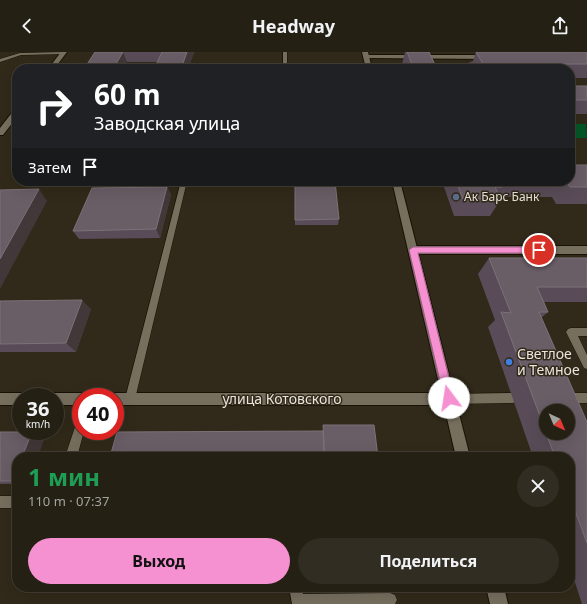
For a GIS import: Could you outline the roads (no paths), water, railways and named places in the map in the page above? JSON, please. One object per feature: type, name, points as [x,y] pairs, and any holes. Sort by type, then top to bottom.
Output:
[{"type":"street","points":[[55,64],[64,53]]},
{"type":"street","points":[[368,64],[366,54],[467,54],[500,57]]},
{"type":"street","points":[[0,133],[3,125],[12,117]]},
{"type":"street","points":[[397,186],[462,452]]},
{"type":"street","points":[[413,250],[587,250]]},
{"type":"street","name":"улица Котовского","points":[[124,399],[449,398]]},
{"type":"street","points":[[0,399],[12,399]]},
{"type":"street","points":[[496,592],[499,604]]},
{"type":"lane","points":[[285,52],[285,64]]},
{"type":"lane","points":[[0,61],[20,54],[64,53]]},
{"type":"lane","points":[[427,54],[431,64]]},
{"type":"lane","points":[[130,399],[183,186]]},
{"type":"lane","points":[[587,332],[571,332],[587,365]]},
{"type":"lane","points":[[449,398],[513,398]]},
{"type":"lane","points":[[552,398],[587,398]]},
{"type":"lane","points":[[73,452],[76,440]]},
{"type":"lane","points":[[0,502],[12,502]]},
{"type":"lane","points":[[296,592],[296,601],[390,600]]},
{"type":"place","name":"Ак Барс Банк","points":[[456,197]]},
{"type":"place","name":"Светлое и Темное","points":[[509,362]]}]
